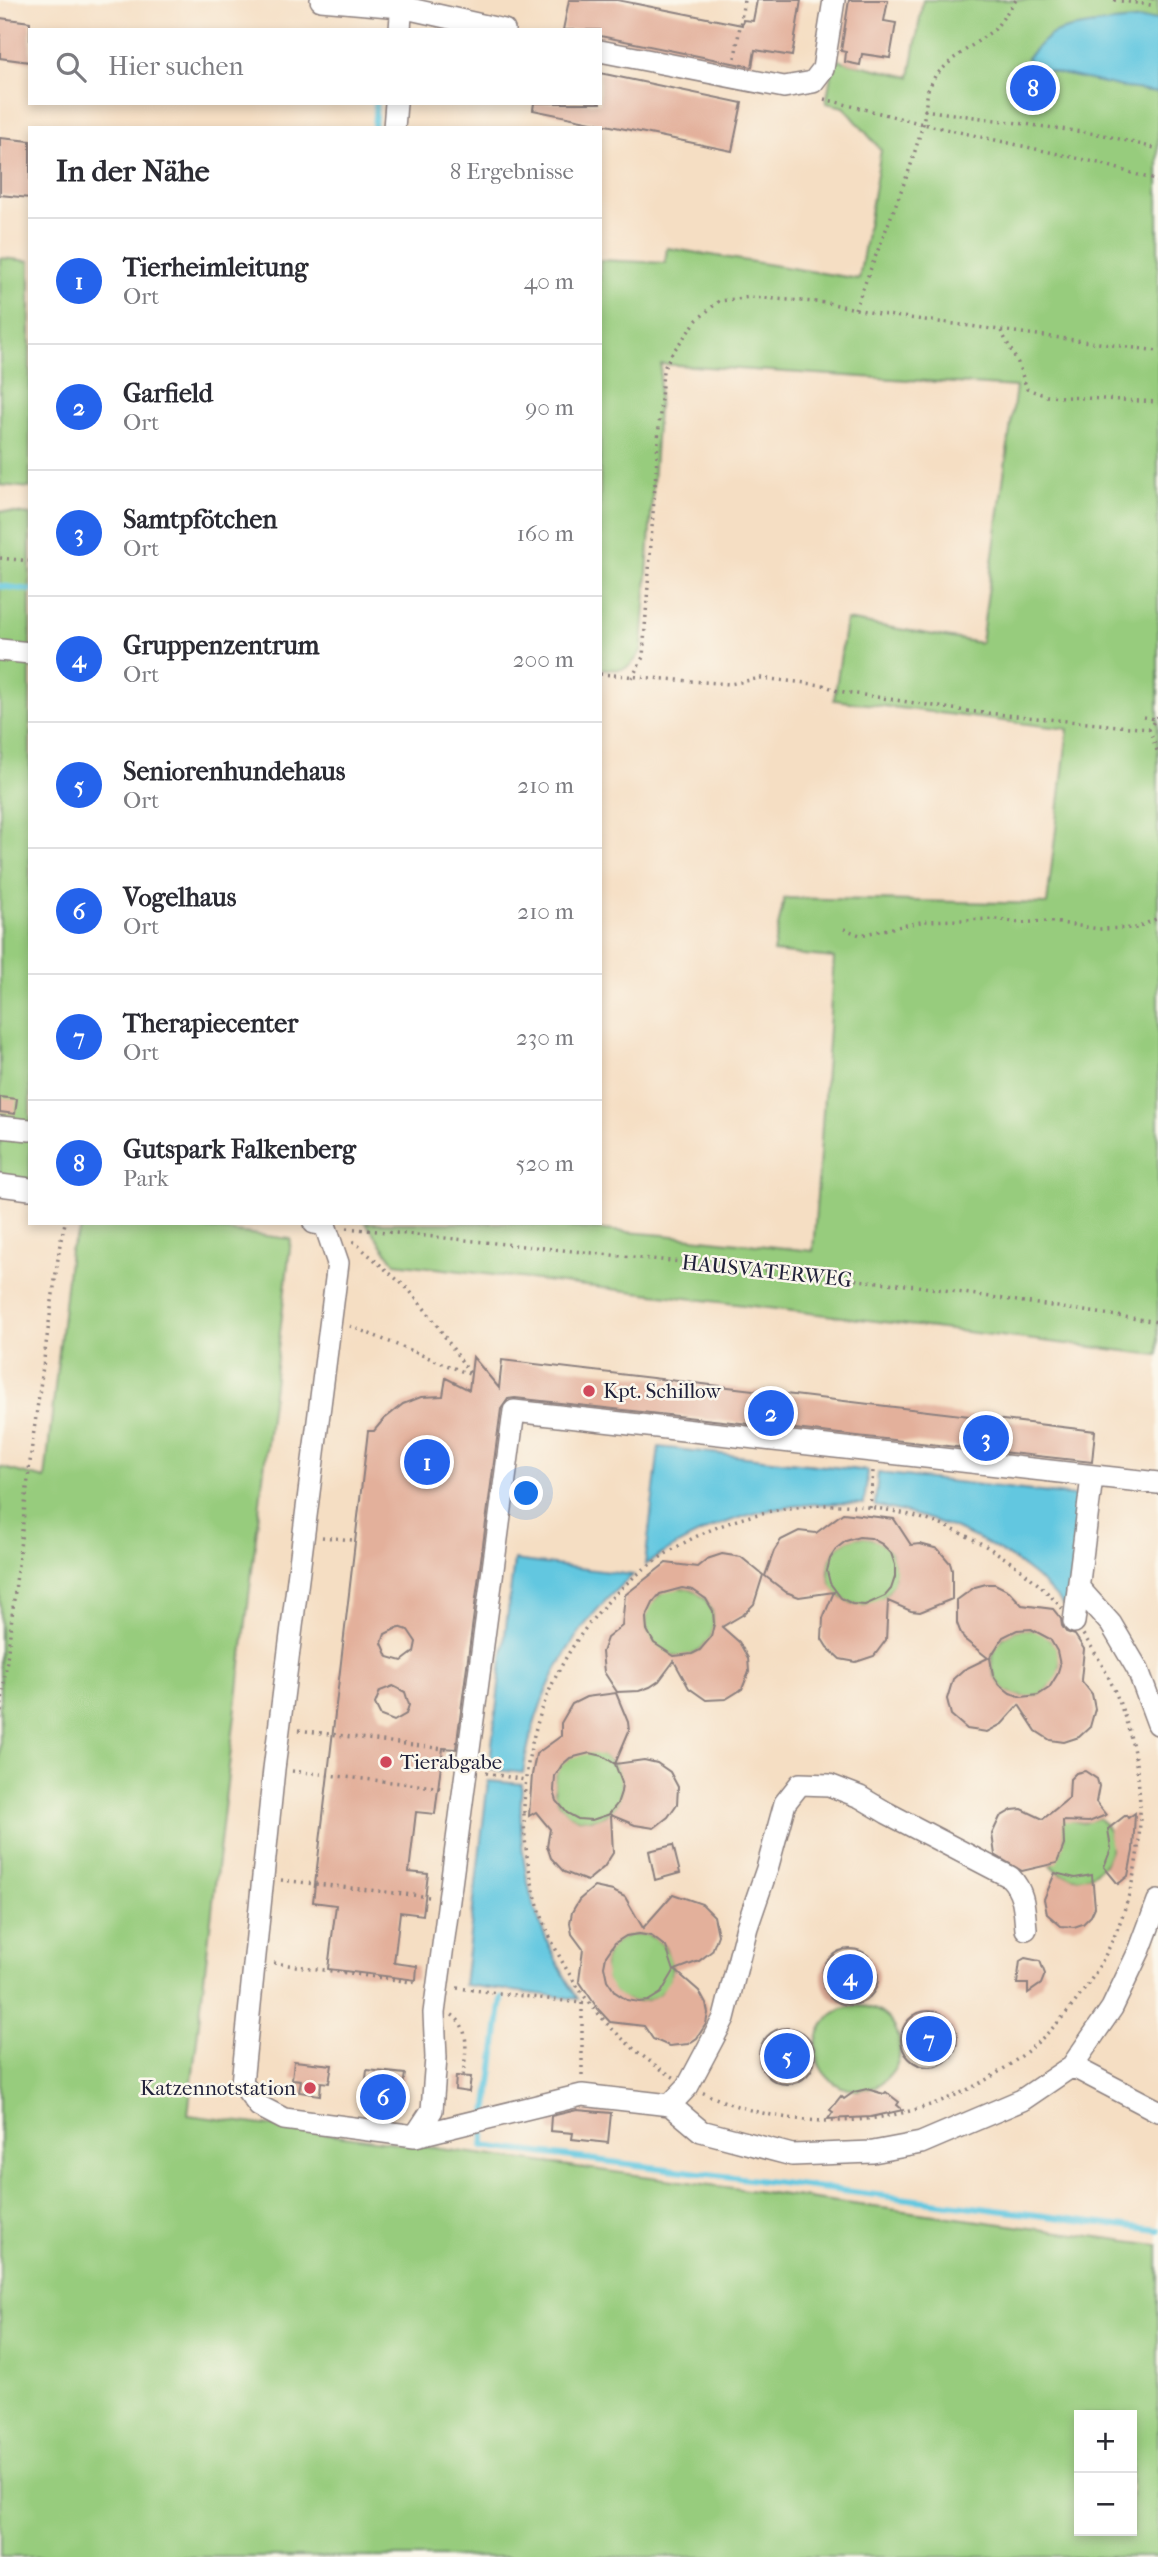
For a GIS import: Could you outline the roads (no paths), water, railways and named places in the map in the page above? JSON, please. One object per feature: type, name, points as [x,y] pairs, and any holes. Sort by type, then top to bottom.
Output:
[{"type":"street","points":[[321,0],[402,4],[496,28]]},
{"type":"street","points":[[602,51],[784,88],[813,82],[823,69],[834,0]]},
{"type":"street","points":[[400,28],[402,4]]},
{"type":"street","points":[[394,126],[396,105]]},
{"type":"street","points":[[0,650],[28,653]]},
{"type":"street","points":[[0,1127],[28,1130]]},
{"type":"street","points":[[0,1185],[28,1189]]},
{"type":"street","points":[[320,1225],[338,1263],[274,1769],[242,2083],[259,2106],[284,2119],[415,2136],[582,2095],[670,2105],[701,2131],[792,2155],[873,2152],[921,2143],[1022,2100],[1072,2066],[1112,2008],[1140,1950],[1158,1901]]},
{"type":"street","points":[[415,2136],[432,2110],[436,2058],[435,2006],[514,1411],[1158,1483]]},
{"type":"street","points":[[1074,1622],[1092,1477]]},
{"type":"street","points":[[1078,1587],[1111,1624],[1138,1670],[1158,1724]]},
{"type":"street","points":[[670,2105],[688,2086],[724,2018],[747,1927],[767,1869],[785,1803],[800,1784],[829,1786],[860,1797],[887,1814],[1010,1877],[1020,1888],[1026,1929]]},
{"type":"street","points":[[1072,2066],[1158,2111]]},
{"type":"water","points":[[1158,19],[1158,92],[1034,68],[1027,58],[1045,40],[1059,31],[1102,23]]},
{"type":"water","points":[[659,1447],[868,1471],[864,1504],[804,1505],[749,1515],[697,1535],[645,1565]]},
{"type":"water","points":[[878,1473],[1083,1497],[1069,1611],[1036,1577],[996,1548],[957,1529],[917,1515],[875,1506]]},
{"type":"water","points":[[514,1560],[633,1575],[592,1616],[560,1664],[537,1716],[523,1773],[489,1769]]},
{"type":"water","points":[[488,1781],[522,1784],[522,1842],[531,1896],[550,1948],[578,1999],[464,1985]]},
{"type":"waterway","points":[[374,126],[376,105]]},
{"type":"waterway","points":[[0,586],[28,590]]},
{"type":"waterway","points":[[502,1998],[483,2146],[1158,2230]]},
{"type":"place","name":"Gutspark Falkenberg","points":[[1033,88]]},
{"type":"place","name":"Kpt. Schillow","points":[[589,1391]]},
{"type":"place","name":"Garfield","points":[[771,1413]]},
{"type":"place","name":"Samtpfötchen","points":[[986,1438]]},
{"type":"place","name":"Tierheimleitung","points":[[427,1462]]},
{"type":"place","name":"Tierabgabe","points":[[386,1762]]},
{"type":"place","name":"Gruppenzentrum","points":[[850,1977]]},
{"type":"place","name":"Therapiecenter","points":[[929,2039]]},
{"type":"place","name":"Seniorenhundehaus","points":[[787,2056]]},
{"type":"place","name":"Katzennotstation","points":[[310,2088]]},
{"type":"place","name":"Vogelhaus","points":[[383,2097]]}]
